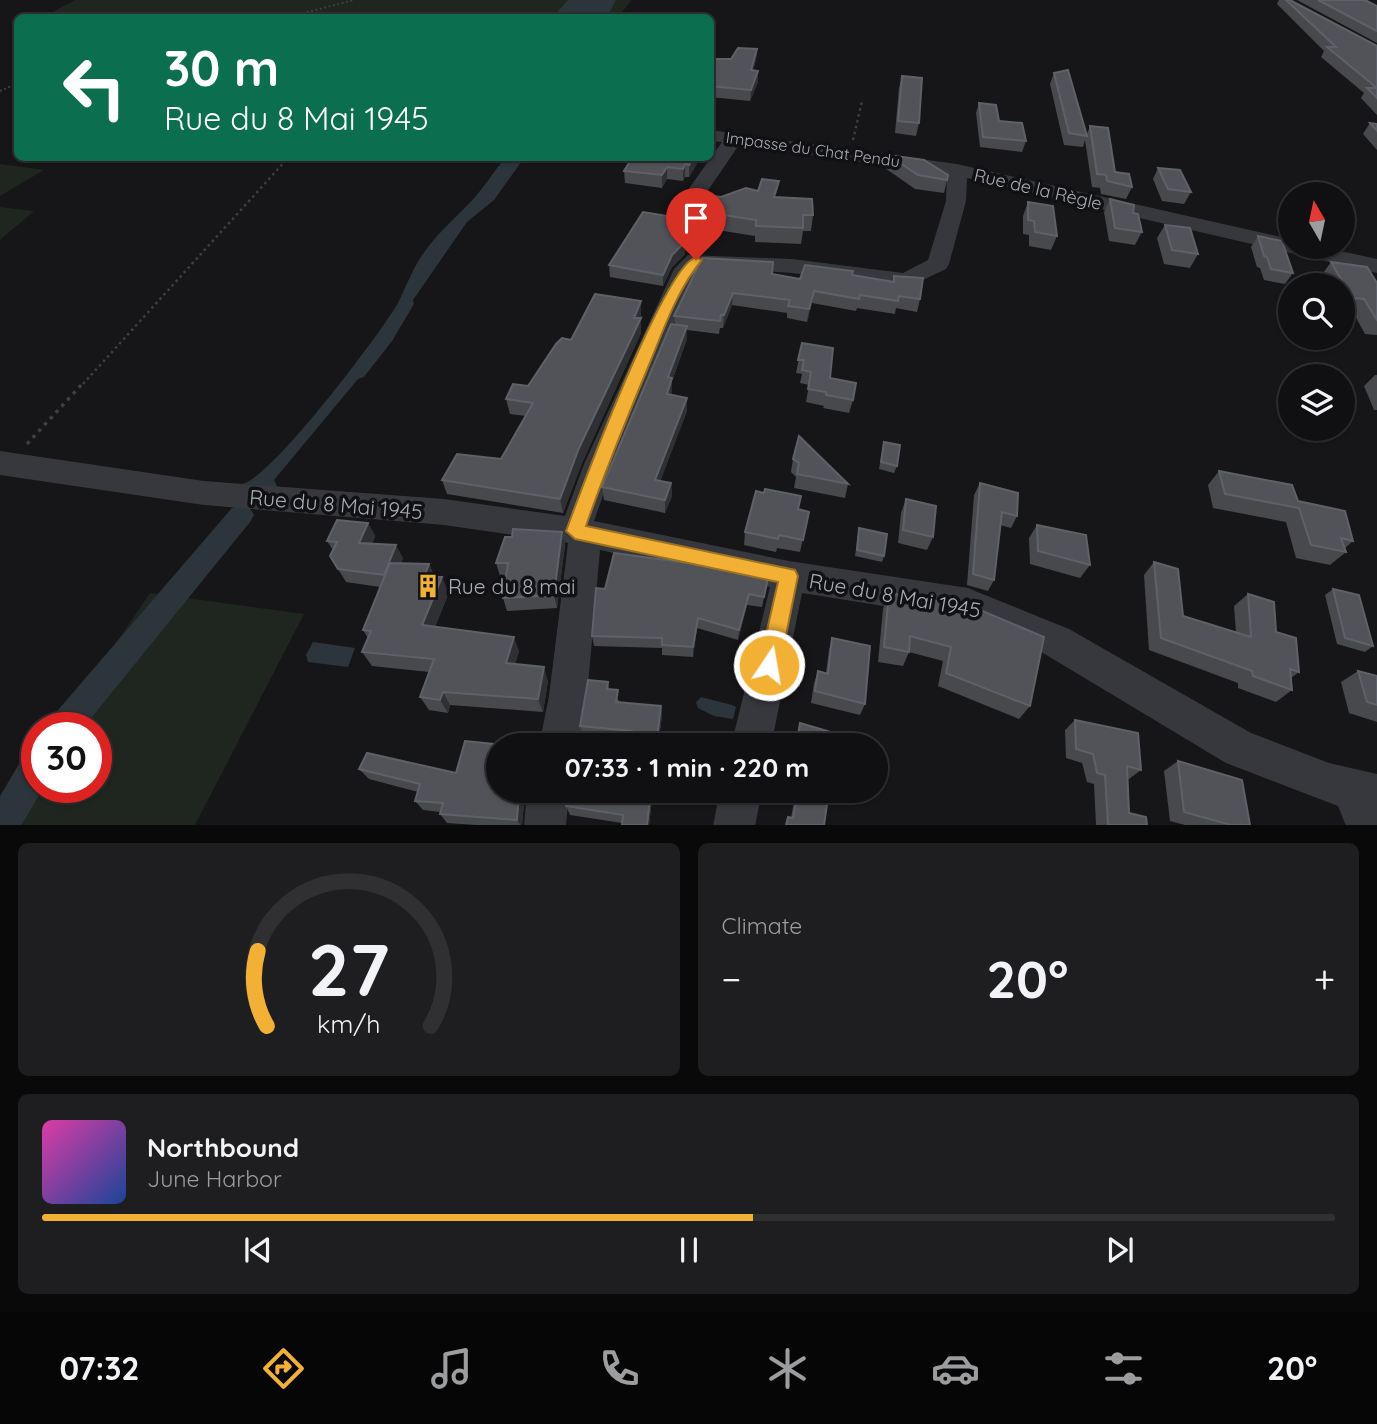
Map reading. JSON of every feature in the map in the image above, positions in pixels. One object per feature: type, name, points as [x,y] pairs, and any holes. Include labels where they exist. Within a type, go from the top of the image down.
[{"type":"street","name":"Impasse du Chat Pendu","points":[[714,136],[957,170]]},
{"type":"street","points":[[684,211],[734,139]]},
{"type":"street","name":"Rue de la Règle","points":[[580,533],[599,464],[686,269],[696,260],[792,266],[906,281],[938,264],[956,201],[957,170],[1376,268]]},
{"type":"street","name":"Rue du 8 Mai 1945","points":[[4,463],[204,493],[444,512],[580,533],[789,576],[968,604],[999,614],[1056,641],[1240,748],[1367,804]]},
{"type":"street","points":[[561,733],[568,696],[580,533]]},
{"type":"street","points":[[754,733],[789,576]]},
{"type":"street","points":[[545,825],[547,803]]},
{"type":"street","points":[[734,825],[739,803]]},
{"type":"path","points":[[300,14],[354,0]]},
{"type":"path","points":[[850,154],[862,101]]},
{"type":"path","points":[[4,463],[236,218],[285,161]]},
{"type":"shaded area","points":[[75,0],[632,0],[620,14],[49,14]]},
{"type":"shaded area","points":[[568,0],[616,0],[609,14],[556,14]]},
{"type":"shaded area","points":[[503,161],[522,161],[494,200],[467,222],[413,300],[414,304],[392,341],[274,480],[278,488],[242,484],[257,476],[276,458],[324,403],[398,303],[425,251],[476,196]]},
{"type":"shaded area","points":[[0,164],[44,170],[0,196]]},
{"type":"shaded area","points":[[0,207],[34,211],[0,240]]},
{"type":"shaded area","points":[[150,593],[304,614],[195,825],[0,825],[0,811],[21,781],[21,803],[112,803],[112,712],[69,712]]},
{"type":"shaded area","points":[[313,642],[355,648],[348,667],[308,662],[306,655]]},
{"type":"shaded area","points":[[701,697],[736,707],[733,719],[714,716],[698,708],[696,702]]},
{"type":"building","points":[[1286,0],[1377,46],[1377,88],[1327,47],[1336,47]]},
{"type":"building","points":[[1318,0],[1365,0],[1377,6],[1377,31]]},
{"type":"building","points":[[738,48],[757,49],[751,70],[758,71],[751,90],[714,86],[714,59],[731,59]]},
{"type":"building","points":[[1068,70],[1087,136],[1069,133],[1054,73]]},
{"type":"building","points":[[902,76],[922,78],[919,123],[898,121]]},
{"type":"building","points":[[1367,88],[1377,88],[1377,98]]},
{"type":"building","points":[[979,103],[996,105],[999,121],[1022,123],[1026,141],[983,137]]},
{"type":"building","points":[[1090,126],[1108,128],[1115,172],[1129,174],[1132,187],[1107,181],[1106,175],[1097,174]]},
{"type":"building","points":[[888,155],[924,160],[948,175],[947,180],[918,175]]},
{"type":"building","points":[[630,161],[691,161],[689,165],[685,164],[683,169],[667,167],[662,175],[624,171]]},
{"type":"building","points":[[1158,168],[1180,170],[1191,192],[1168,189]]},
{"type":"building","points":[[762,179],[779,181],[774,197],[812,199],[813,215],[803,215],[803,228],[756,226],[756,220],[698,211],[707,195],[721,197],[746,188],[758,191]]},
{"type":"building","points":[[1110,199],[1134,205],[1133,213],[1138,214],[1142,232],[1115,228]]},
{"type":"building","points":[[1028,202],[1053,206],[1057,236],[1035,232],[1034,221],[1028,220]]},
{"type":"building","points":[[679,206],[686,206],[685,242],[672,255],[663,275],[609,265],[643,212],[673,217]]},
{"type":"building","points":[[1165,225],[1190,228],[1198,254],[1172,250]]},
{"type":"building","points":[[1258,236],[1278,240],[1278,259],[1288,259],[1293,273],[1271,269],[1267,257],[1264,256]]},
{"type":"building","points":[[702,258],[773,262],[772,274],[800,279],[805,265],[853,271],[852,275],[894,282],[894,276],[923,278],[920,299],[899,296],[898,301],[860,295],[859,299],[814,291],[809,309],[788,306],[790,300],[733,293],[720,321],[674,316]]},
{"type":"building","points":[[1331,262],[1367,267],[1377,283],[1377,320],[1364,299],[1355,298],[1355,273],[1337,273]]},
{"type":"building","points":[[595,294],[641,301],[634,318],[641,318],[579,448],[560,499],[442,480],[457,454],[501,459],[533,403],[506,399],[513,384],[528,386],[556,344],[562,338],[571,340]]},
{"type":"building","points":[[671,324],[687,326],[668,377],[672,378],[667,394],[687,398],[655,480],[671,483],[665,500],[602,487]]},
{"type":"building","points":[[802,343],[833,348],[830,378],[856,383],[853,400],[808,389],[811,372],[802,370],[804,360],[798,360]]},
{"type":"building","points":[[799,436],[848,484],[797,474],[799,463],[793,459]]},
{"type":"building","points":[[884,442],[900,445],[897,466],[881,462]]},
{"type":"building","points":[[1219,471],[1292,485],[1298,501],[1345,511],[1353,541],[1341,538],[1346,552],[1311,545],[1299,508],[1225,494]]},
{"type":"building","points":[[980,483],[1018,493],[1017,516],[1002,512],[994,580],[973,574]]},
{"type":"building","points":[[765,489],[801,496],[798,509],[809,512],[803,540],[779,535],[778,539],[745,532],[756,491],[764,493]]},
{"type":"building","points":[[906,499],[936,506],[933,537],[903,530]]},
{"type":"building","points":[[337,520],[368,523],[359,543],[396,545],[384,575],[338,569],[330,556],[337,542],[327,541]]},
{"type":"building","points":[[1037,525],[1086,535],[1090,565],[1038,551]]},
{"type":"building","points":[[859,528],[887,534],[884,556],[857,550]]},
{"type":"building","points":[[513,529],[562,532],[554,595],[503,598],[508,563],[496,563],[505,537],[512,537]]},
{"type":"building","points":[[614,553],[710,566],[768,578],[764,597],[749,594],[739,630],[698,618],[693,647],[662,645],[662,638],[592,636],[596,588],[605,589]]},
{"type":"building","points":[[1154,562],[1178,569],[1183,616],[1251,637],[1248,594],[1274,602],[1276,632],[1296,638],[1299,672],[1290,669],[1292,690],[1253,676],[1252,671],[1161,638]]},
{"type":"building","points":[[390,563],[429,564],[424,577],[442,577],[422,625],[514,637],[506,663],[544,667],[538,699],[443,692],[440,700],[420,697],[434,659],[362,652],[371,631],[363,630]]},
{"type":"building","points":[[1333,589],[1359,595],[1373,646],[1345,638]]},
{"type":"building","points":[[889,593],[973,607],[1044,637],[1030,706],[946,673],[951,647],[910,636],[909,652],[884,647]]},
{"type":"building","points":[[832,638],[870,646],[865,704],[815,691],[818,671],[828,674]]},
{"type":"building","points":[[1358,671],[1377,676],[1377,705],[1367,702]]},
{"type":"building","points":[[588,680],[608,682],[607,689],[618,690],[616,702],[661,706],[658,733],[632,733],[580,726]]},
{"type":"building","points":[[1075,720],[1138,733],[1141,770],[1127,766],[1129,813],[1146,817],[1147,825],[1108,825],[1105,775],[1097,773],[1093,754],[1076,749]]},
{"type":"building","points":[[800,723],[834,733],[798,733]]},
{"type":"building","points":[[465,741],[486,743],[486,803],[518,803],[517,820],[440,814],[443,803],[415,801],[420,784],[359,769],[367,753],[456,773]]},
{"type":"building","points":[[1178,761],[1242,780],[1250,825],[1231,825],[1184,812]]},
{"type":"building","points":[[566,803],[650,803],[647,825],[622,825],[623,815],[566,806]]},
{"type":"building","points":[[796,803],[827,803],[824,825],[786,825],[788,817],[793,818]]},
{"type":"waterway","points":[[76,712],[241,515]]},
{"type":"waterway","points":[[2,825],[21,793]]},
{"type":"place","name":"Rue du 8 mai","points":[[428,586]]},
{"type":"route","points":[[696,260],[686,269],[669,301],[599,464],[575,531],[789,576],[769,665]]}]
